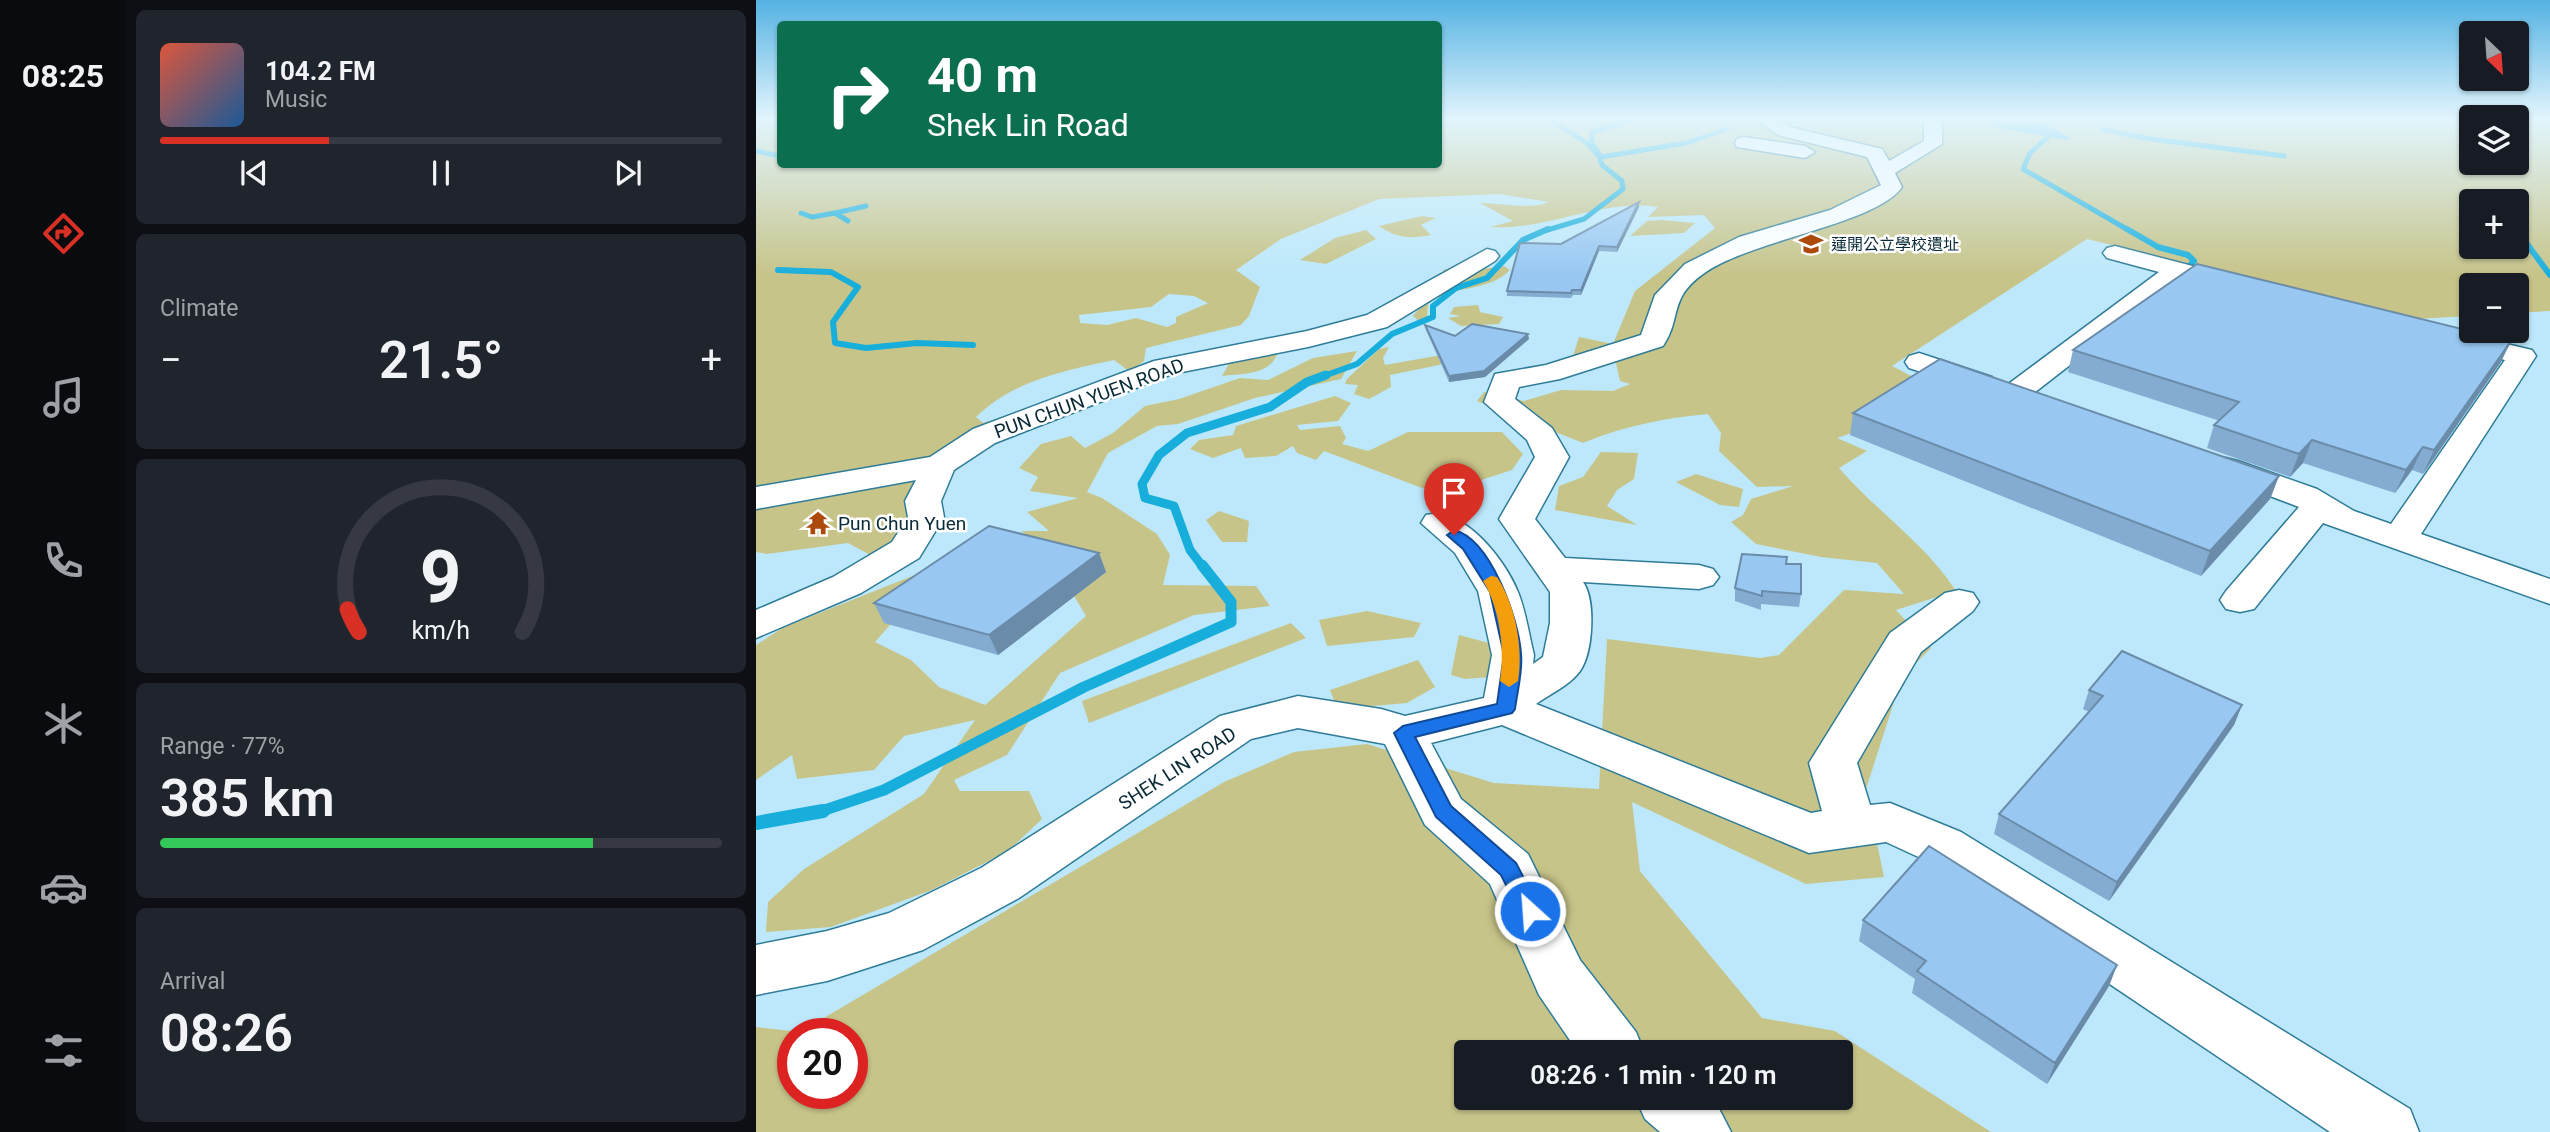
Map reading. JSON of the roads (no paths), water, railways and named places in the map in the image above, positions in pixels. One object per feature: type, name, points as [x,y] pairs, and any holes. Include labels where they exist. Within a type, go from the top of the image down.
[{"type":"street","points":[[1860,171],[1870,175],[1871,171]]},
{"type":"street","name":"SHEK LIN ROAD","points":[[1870,175],[1878,171]]},
{"type":"street","name":"SHEK LIN ROAD","points":[[756,970],[827,956],[904,933],[1000,883],[1236,727],[1298,712],[1381,725],[1403,733],[1505,706],[1563,664],[1571,623],[1570,592],[1517,519],[1552,457],[1541,435],[1499,402],[1506,380],[1550,373],[1624,352],[1653,340],[1669,292],[1708,258],[1881,196],[1892,187],[1870,175]]},
{"type":"street","points":[[2115,253],[2270,293]]},
{"type":"street","name":"PUN CHUN YUEN ROAD","points":[[940,465],[984,436],[1164,367],[1307,339],[1377,320],[1487,256]]},
{"type":"street","points":[[2014,394],[2178,269]]},
{"type":"street","points":[[2399,539],[2522,356],[2429,333]]},
{"type":"street","points":[[1919,362],[2054,408]]},
{"type":"street","points":[[2199,459],[2305,496],[2341,519],[2550,592]]},
{"type":"street","points":[[756,498],[940,465]]},
{"type":"street","points":[[756,625],[847,585],[906,550],[926,517],[923,501],[940,465]]},
{"type":"street","points":[[2240,600],[2305,520],[2322,507]]},
{"type":"street","points":[[1439,523],[1469,546],[1498,592],[1513,655],[1505,706],[1809,833],[1891,822],[1943,846],[2387,1132]]},
{"type":"street","points":[[1553,569],[1699,577]]},
{"type":"street","points":[[1852,827],[1833,763],[1905,643],[1959,602]]},
{"type":"street","points":[[1403,733],[1443,812],[1509,869],[1559,977],[1605,1040]]},
{"type":"street","points":[[1683,1110],[1699,1132]]},
{"type":"waterway","points":[[1544,231],[1584,219],[1623,189],[1622,181],[1609,171]]},
{"type":"waterway","points":[[2026,171],[2130,231]]},
{"type":"waterway","points":[[835,213],[866,206]]},
{"type":"waterway","points":[[801,213],[812,217],[835,213]]},
{"type":"waterway","points":[[835,213],[848,221]]},
{"type":"waterway","points":[[1321,377],[1357,364],[1392,334],[1433,317],[1433,306],[1456,288],[1487,278],[1523,240],[1548,229]]},
{"type":"waterway","points":[[2127,229],[2158,247],[2188,255],[2194,261],[2187,268]]},
{"type":"waterway","points":[[2529,247],[2550,275]]},
{"type":"waterway","points":[[778,270],[831,272],[858,287],[833,322],[835,343],[866,348],[917,343],[973,345]]},
{"type":"waterway","points":[[1203,567],[1190,550],[1174,506],[1145,498],[1142,484],[1159,455],[1187,433],[1270,407],[1307,382],[1326,375]]},
{"type":"waterway","points":[[821,811],[884,790],[1084,687],[1231,622],[1231,602],[1202,565]]},
{"type":"waterway","points":[[756,823],[821,811]]},
{"type":"waterway","points":[[816,813],[821,811]]},
{"type":"place","name":"蓮開公立學校遺址","points":[[1811,244]]},
{"type":"place","name":"Pun Chun Yuen","points":[[818,523]]}]
